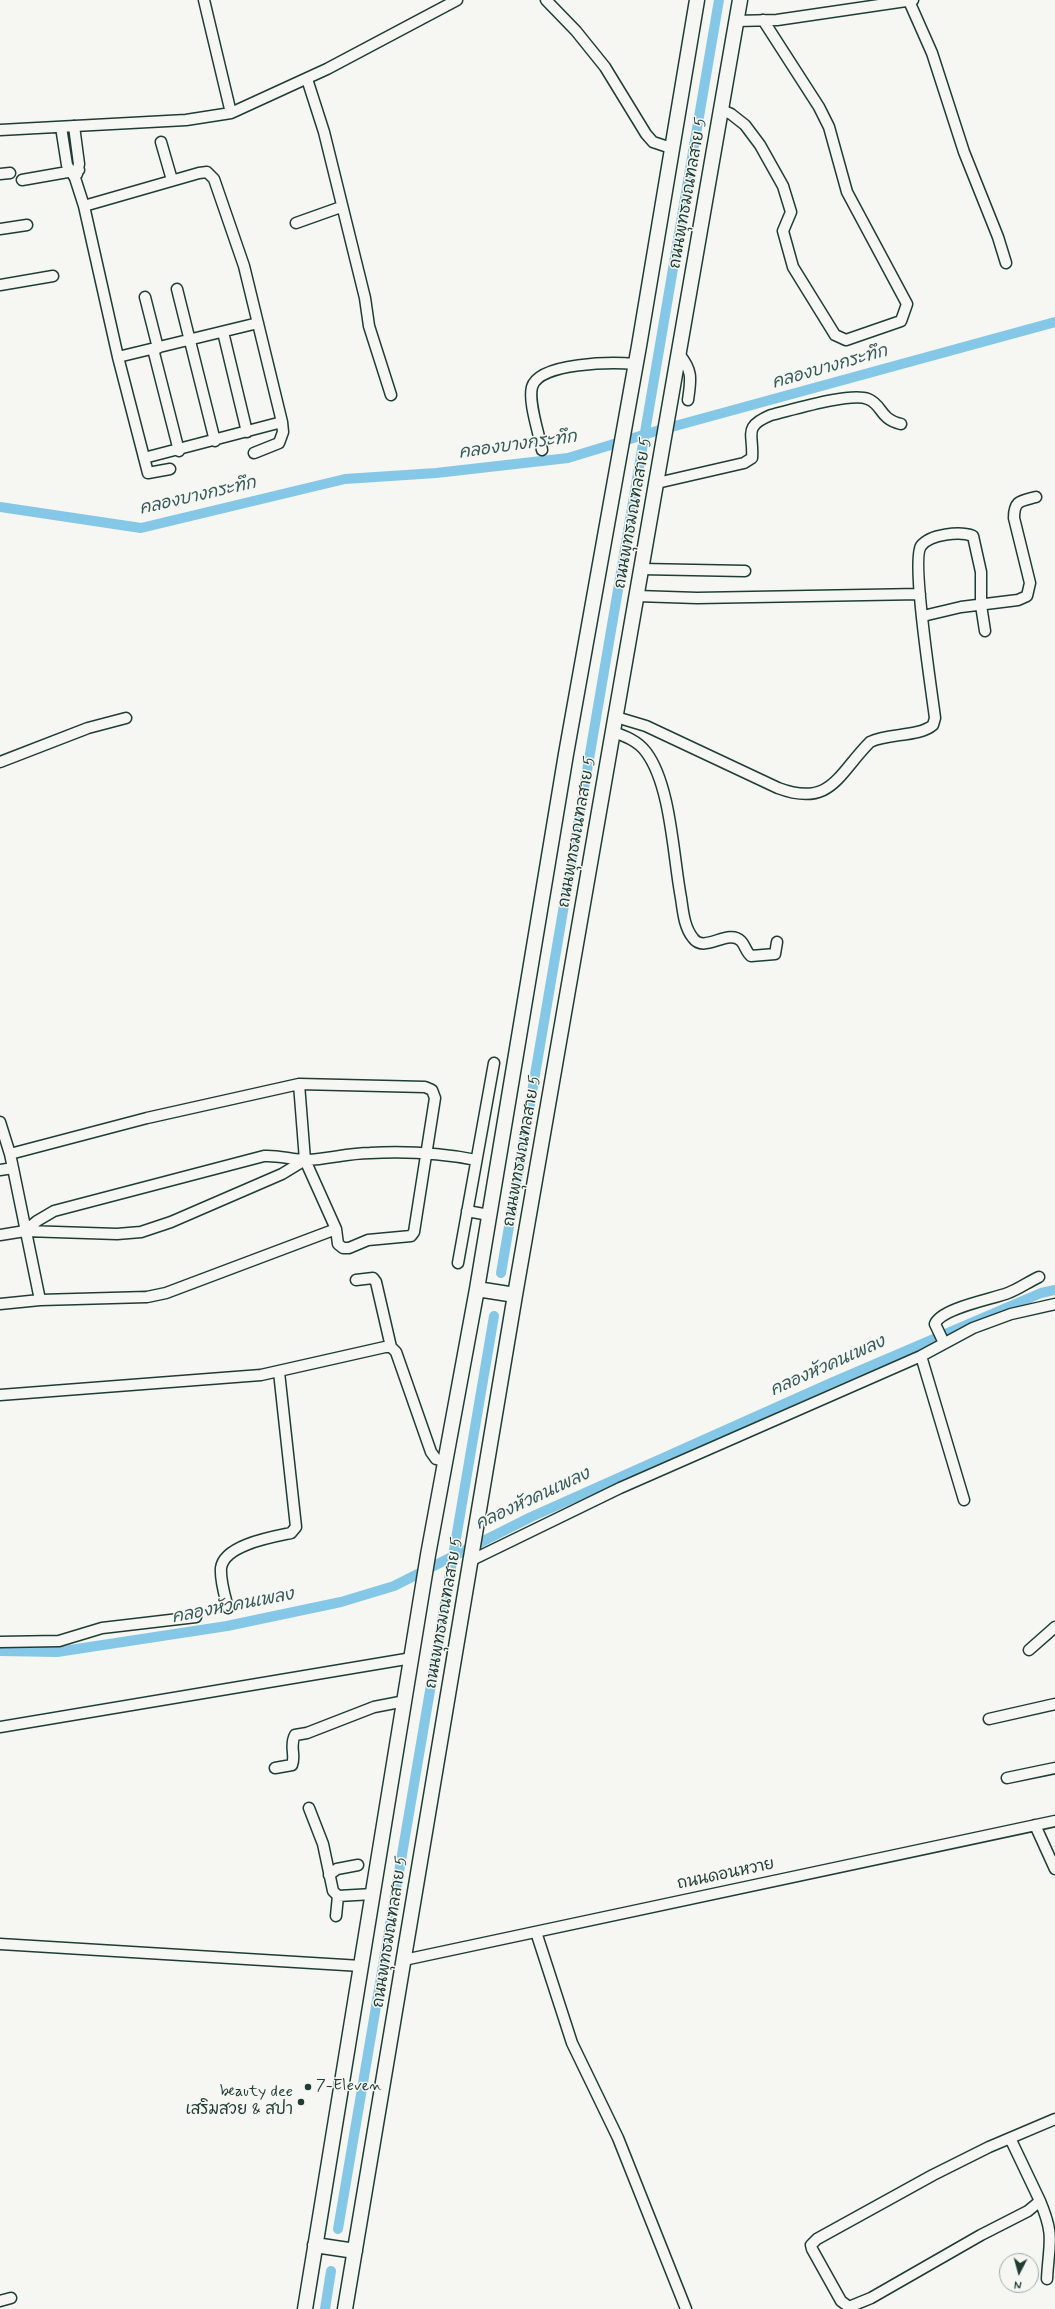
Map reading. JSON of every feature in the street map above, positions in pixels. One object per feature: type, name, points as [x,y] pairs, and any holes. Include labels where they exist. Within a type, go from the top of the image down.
[{"type":"main road","name":"ถนนพุทธมณฑลสาย 5","points":[[305,2309],[428,1555],[444,1461],[477,1289],[570,732],[697,0]]},
{"type":"main road","name":"ถนนพุทธมณฑลสาย 5","points":[[345,2309],[472,1560],[515,1295],[740,0]]},
{"type":"main road","points":[[477,1289],[515,1295]]},
{"type":"main road","points":[[315,2245],[355,2251]]},
{"type":"street","points":[[204,0],[231,113]]},
{"type":"street","points":[[0,130],[186,120],[231,113],[307,79],[457,0]]},
{"type":"street","points":[[546,0],[576,31],[605,67],[646,134],[653,142],[671,148]]},
{"type":"street","points":[[736,22],[763,20],[911,1],[932,53],[964,152],[998,236],[1006,263]]},
{"type":"street","points":[[720,109],[731,114],[745,125],[760,145],[783,186],[791,212],[783,230],[793,267],[835,334],[846,340],[901,320],[907,304],[904,294],[886,268],[847,192],[829,127],[804,81],[763,20]]},
{"type":"street","points":[[307,79],[324,132],[341,207],[365,298],[369,326],[391,395]]},
{"type":"street","points":[[74,126],[75,173]]},
{"type":"street","points":[[61,127],[84,206],[118,357],[148,473],[170,469]]},
{"type":"street","points":[[161,142],[172,180]]},
{"type":"street","points":[[84,206],[172,180],[207,172],[214,179],[244,266],[282,422],[283,432],[278,443],[254,454]]},
{"type":"street","points":[[22,180],[75,173]]},
{"type":"street","points":[[296,223],[341,207]]},
{"type":"street","points":[[0,229],[27,225]]},
{"type":"street","points":[[0,285],[53,276]]},
{"type":"street","points":[[177,289],[191,339],[215,441]]},
{"type":"street","points":[[145,297],[179,451]]},
{"type":"street","points":[[118,357],[258,323]]},
{"type":"street","points":[[223,332],[247,432]]},
{"type":"street","points":[[679,354],[688,365],[691,373],[688,400]]},
{"type":"street","points":[[542,450],[531,395],[532,386],[537,378],[564,368],[590,364],[612,362],[635,364]]},
{"type":"street","points":[[656,483],[744,463],[752,458],[750,433],[753,425],[759,420],[771,415],[856,396],[874,402],[890,422],[900,424]]},
{"type":"street","points":[[144,458],[179,451],[282,422]]},
{"type":"street","points":[[923,616],[961,607],[1018,600],[1027,596],[1030,590],[1030,583],[1014,518],[1014,508],[1018,502],[1036,497]]},
{"type":"street","points":[[616,717],[646,726],[796,795],[807,796],[820,792],[836,781],[870,742],[878,738],[922,730],[933,725],[935,718],[920,594],[918,564],[922,545],[934,538],[964,532],[973,536],[976,543],[981,572],[981,605],[984,631]]},
{"type":"street","points":[[642,569],[745,571]]},
{"type":"street","points":[[637,596],[697,598],[920,594]]},
{"type":"street","points":[[0,762],[88,728],[126,718]]},
{"type":"street","points":[[613,732],[629,737],[646,751],[659,777],[670,829],[686,924],[693,940],[701,943],[734,938],[741,941],[750,956],[758,957],[775,954],[776,942]]},
{"type":"street","points":[[458,1263],[494,1063]]},
{"type":"street","points":[[10,1154],[147,1118],[299,1084],[425,1087],[432,1090],[435,1098],[424,1154],[414,1232],[411,1236],[368,1240],[349,1248],[343,1248],[338,1244],[336,1229],[305,1160],[299,1084]]},
{"type":"street","points":[[0,1122],[10,1154],[40,1300]]},
{"type":"street","points":[[25,1231],[37,1221],[54,1212],[264,1156],[278,1155],[305,1160],[370,1153],[424,1154],[476,1163]]},
{"type":"street","points":[[0,1235],[25,1231],[117,1234],[141,1232],[171,1222],[282,1174],[305,1160]]},
{"type":"street","points":[[0,1170],[13,1168]]},
{"type":"street","points":[[467,1211],[489,1215]]},
{"type":"street","points":[[0,1304],[40,1300],[147,1297],[166,1293],[336,1229]]},
{"type":"street","points":[[943,1341],[935,1324],[939,1317],[967,1305],[1010,1292],[1039,1277]]},
{"type":"street","points":[[356,1280],[373,1278],[376,1282],[391,1347],[396,1352],[431,1452],[436,1459],[444,1461]]},
{"type":"street","points":[[472,1560],[620,1488],[921,1356],[943,1341],[979,1325],[1011,1314],[1055,1304]]},
{"type":"street","points":[[0,1395],[261,1376],[385,1347],[391,1347]]},
{"type":"street","points":[[921,1356],[964,1500]]},
{"type":"street","points":[[228,1608],[221,1568],[224,1560],[239,1547],[291,1533],[296,1527],[280,1372]]},
{"type":"street","points":[[0,1642],[59,1641],[102,1628],[196,1617]]},
{"type":"street","points":[[1029,1650],[1055,1627]]},
{"type":"street","points":[[0,1727],[412,1658]]},
{"type":"street","points":[[275,1768],[292,1765],[294,1761],[292,1748],[295,1735],[307,1733],[374,1707],[405,1701]]},
{"type":"street","points":[[989,1719],[1055,1704]]},
{"type":"street","points":[[1007,1778],[1055,1768]]},
{"type":"street","points":[[309,1808],[323,1844],[333,1890],[338,1896],[336,1916]]},
{"type":"street","name":"ถนนดอนหวาย","points":[[404,1960],[1055,1821]]},
{"type":"street","points":[[1035,1825],[1055,1869]]},
{"type":"street","points":[[329,1875],[337,1869],[358,1865]]},
{"type":"street","points":[[338,1896],[373,1894]]},
{"type":"street","points":[[536,1932],[572,2043],[618,2138],[686,2309]]},
{"type":"street","points":[[0,1944],[361,1966]]},
{"type":"street","points":[[1040,2201],[1028,2211],[981,2235],[855,2306],[849,2307],[841,2301],[811,2245],[817,2239],[933,2175],[1055,2118]]},
{"type":"street","points":[[1010,2138],[1040,2201],[1054,2226],[1055,2238],[1049,2253],[1047,2279]]},
{"type":"street","points":[[0,2301],[11,2298]]},
{"type":"waterway","points":[[501,1273],[719,0]]},
{"type":"waterway","name":"คลองบางกระทึก","points":[[0,507],[141,528],[345,479],[436,473],[568,458],[653,432],[1055,322]]},
{"type":"waterway","name":"คลองหัวคนเพลง","points":[[0,1651],[57,1652],[227,1626],[341,1602],[394,1586],[531,1517],[833,1382],[1041,1293],[1055,1290]]},
{"type":"waterway","points":[[338,2229],[494,1316]]},
{"type":"waterway","points":[[325,2309],[331,2271]]},
{"type":"place","name":"7-Eleven","points":[[308,2087]]},
{"type":"place","name":"beauty dee เสริมสวย & สปา","points":[[301,2102]]}]
